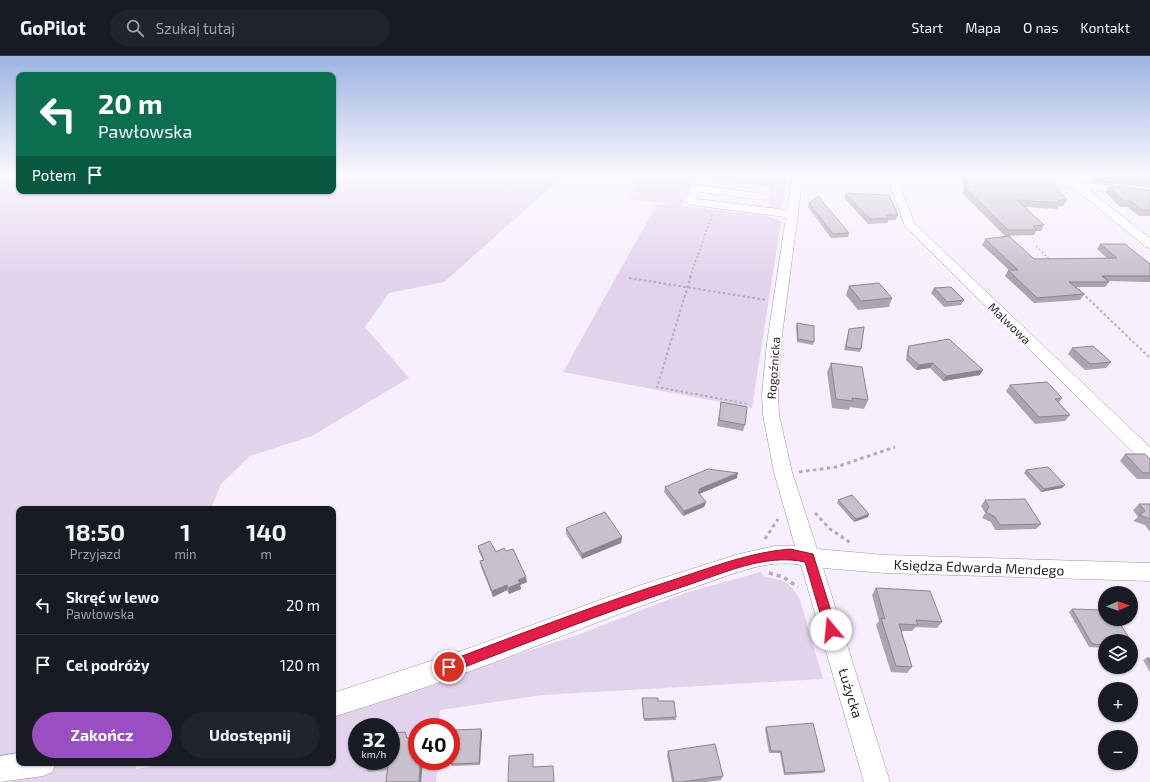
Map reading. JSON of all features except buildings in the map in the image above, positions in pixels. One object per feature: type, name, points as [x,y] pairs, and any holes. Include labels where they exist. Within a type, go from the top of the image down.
[{"type":"street","points":[[740,208],[791,214]]},
{"type":"street","name":"Rogoźnicka","points":[[792,208],[774,349],[770,394],[771,415],[783,472],[809,558]]},
{"type":"street","name":"Malwowa","points":[[903,208],[909,224],[1150,458]]},
{"type":"street","points":[[1105,208],[1150,244]]},
{"type":"street","name":"Księdza Edwarda Mendego","points":[[336,703],[464,662],[640,595],[739,563],[760,558],[790,554],[809,558],[885,564],[1150,572]]},
{"type":"street","name":"Łużycka","points":[[809,558],[877,782]]},
{"type":"street","points":[[0,769],[22,766]]},
{"type":"path","points":[[713,213],[657,387],[749,404]]},
{"type":"path","points":[[1036,246],[1055,266]]},
{"type":"path","points":[[629,278],[771,300]]},
{"type":"path","points":[[1075,286],[1150,358]]},
{"type":"path","points":[[798,472],[820,471],[895,446]]},
{"type":"path","points":[[796,467],[799,478]]},
{"type":"path","points":[[812,510],[836,534],[858,546]]},
{"type":"shaded area","points":[[0,208],[527,208],[444,282],[389,293],[365,327],[409,378],[312,436],[250,456],[221,484],[212,506],[16,506],[16,766],[136,766],[136,769],[152,766],[336,766],[336,716],[443,678],[575,636],[688,592],[761,572],[764,577],[786,582],[797,594],[800,600],[823,679],[543,695],[440,710],[440,718],[408,718],[408,770],[437,770],[436,782],[0,782]]},
{"type":"shaded area","points":[[655,208],[699,208],[764,215],[781,221],[752,408],[563,372]]},
{"type":"shaded area","points":[[768,208],[782,209],[768,210]]},
{"type":"route","points":[[449,667],[640,595],[739,563],[775,555],[790,554],[809,558],[831,630]]}]
